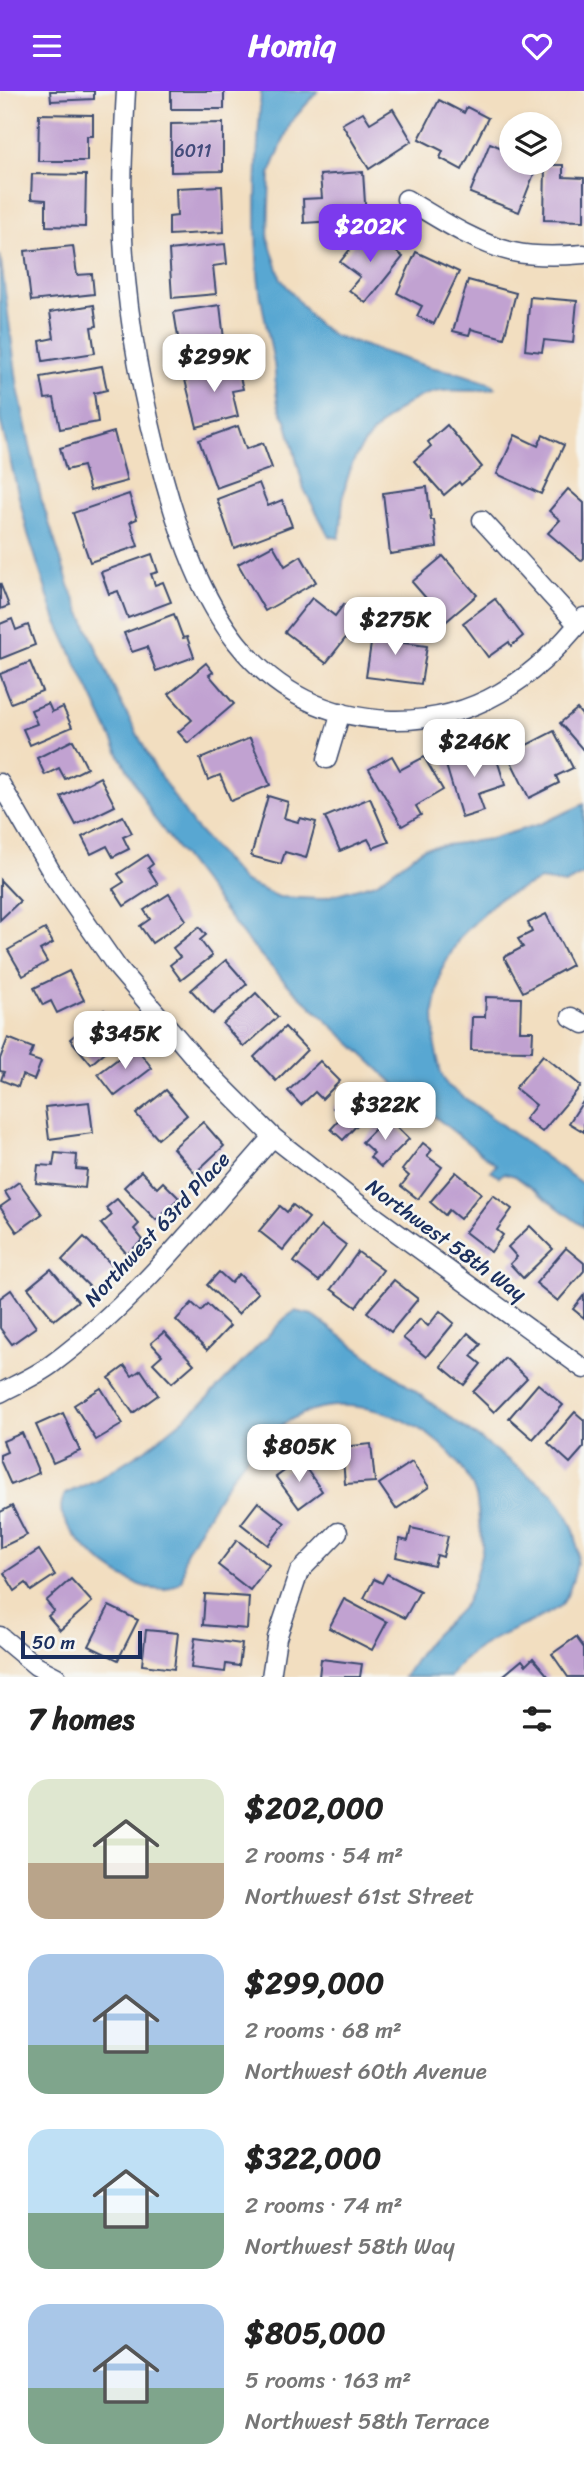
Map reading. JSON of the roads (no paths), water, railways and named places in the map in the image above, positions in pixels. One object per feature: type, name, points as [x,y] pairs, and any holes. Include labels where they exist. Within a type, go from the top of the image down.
[{"type":"street","points":[[126,91],[122,156],[124,254],[132,338],[146,414],[191,564],[220,622],[250,659],[285,689],[323,708],[369,719],[413,720],[457,712],[502,694],[538,666],[581,621],[482,520]]},
{"type":"street","points":[[406,199],[447,225],[513,252],[557,256],[584,254]]},
{"type":"street","points":[[327,758],[341,712]]},
{"type":"street","name":"Northwest 58th Way","points":[[0,783],[5,805],[117,967],[199,1063],[273,1137],[374,1216],[584,1369]]},
{"type":"street","name":"Northwest 63rd Place","points":[[0,1393],[50,1366],[135,1291],[273,1137]]},
{"type":"street","points":[[271,1677],[277,1638],[299,1572],[338,1532]]},
{"type":"street","points":[[0,1636],[36,1667],[57,1677]]},
{"type":"water","points":[[261,91],[318,91],[291,122],[270,173],[268,238],[281,279],[316,323],[335,336],[429,367],[459,373],[492,384],[495,388],[480,391],[443,391],[423,396],[383,423],[361,448],[354,461],[342,505],[339,538],[329,536],[304,489],[286,420],[277,400],[274,364],[258,274],[256,182]]},
{"type":"water","points":[[0,255],[18,388],[41,498],[70,588],[117,695],[155,768],[193,825],[243,881],[279,897],[319,899],[376,883],[424,848],[490,839],[540,824],[584,804],[584,876],[565,884],[540,880],[498,899],[460,937],[441,971],[434,1012],[435,1046],[441,1073],[447,1085],[584,1185],[584,1227],[515,1176],[504,1173],[499,1177],[491,1171],[496,1165],[401,1090],[286,983],[246,939],[154,818],[120,756],[55,618],[28,534],[0,419]]},
{"type":"water","points":[[295,1311],[312,1315],[553,1493],[571,1522],[577,1542],[577,1564],[563,1602],[551,1612],[476,1650],[450,1677],[404,1677],[428,1642],[467,1600],[482,1549],[477,1499],[465,1473],[449,1453],[429,1435],[405,1421],[379,1411],[353,1406],[326,1407],[302,1414],[282,1425],[264,1439],[234,1474],[186,1553],[181,1580],[169,1588],[156,1589],[140,1585],[107,1566],[78,1540],[62,1514],[65,1494],[98,1479],[149,1447],[203,1403],[285,1318]]}]
